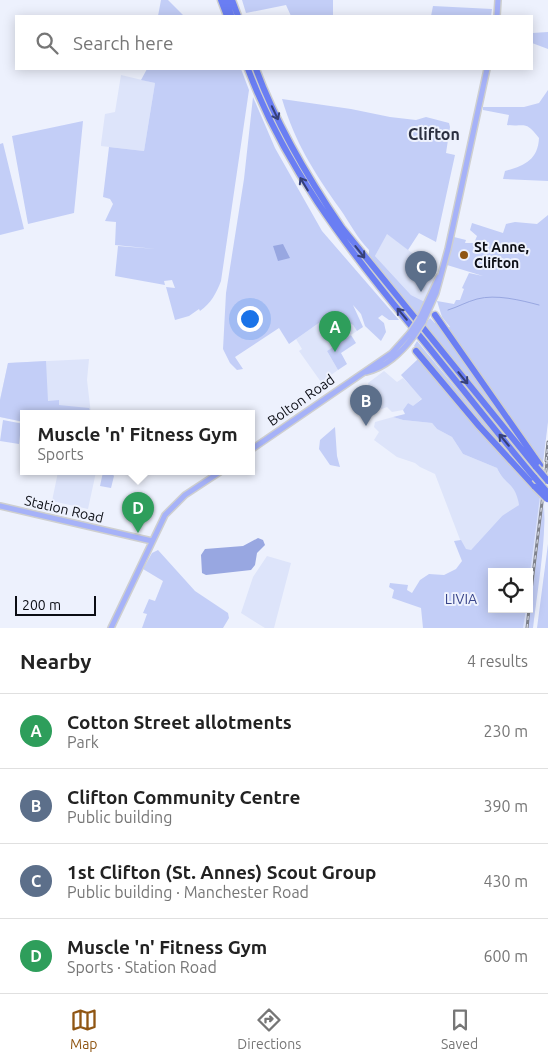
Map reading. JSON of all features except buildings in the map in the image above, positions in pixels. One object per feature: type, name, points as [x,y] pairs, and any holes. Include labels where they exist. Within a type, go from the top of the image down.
[{"type":"highway","points":[[221,0],[227,15]]},
{"type":"highway","points":[[226,0],[231,15]]},
{"type":"highway","points":[[233,0],[238,15]]},
{"type":"highway","points":[[248,70],[278,138],[326,217],[360,263],[548,493]]},
{"type":"highway","points":[[256,70],[290,145],[342,228],[538,466]]},
{"type":"highway","points":[[436,315],[548,480]]},
{"type":"highway","points":[[416,352],[479,426],[548,500]]},
{"type":"main road","points":[[497,15],[498,0]]},
{"type":"main road","points":[[422,317],[430,310],[440,277],[457,212],[487,70]]},
{"type":"main road","points":[[410,335],[422,317],[440,277]]},
{"type":"main road","points":[[430,310],[436,315]]},
{"type":"main road","points":[[422,317],[430,310]]},
{"type":"main road","name":"Bolton Road","points":[[364,372],[380,367],[403,349],[409,342],[410,335]]},
{"type":"main road","name":"Bolton Road","points":[[255,447],[328,395],[392,353],[410,335]]},
{"type":"main road","points":[[409,342],[416,352]]},
{"type":"main road","points":[[403,349],[416,352]]},
{"type":"main road","points":[[110,628],[165,515],[172,506],[216,475]]},
{"type":"main road","name":"Station Road","points":[[0,506],[152,541]]},
{"type":"shaded area","points":[[121,75],[155,83],[144,151],[101,146],[105,114],[115,112]]},
{"type":"shaded area","points":[[387,233],[431,268],[437,270],[425,302],[411,295],[375,256]]},
{"type":"shaded area","points":[[283,244],[290,258],[278,261],[273,246]]},
{"type":"shaded area","points":[[333,313],[353,325],[357,331],[327,351],[338,370],[321,382],[299,351],[302,349],[296,339]]},
{"type":"shaded area","points":[[89,359],[87,380],[91,410],[20,410],[20,421],[0,417],[0,400],[8,363]]},
{"type":"shaded area","points":[[384,371],[397,382],[403,378],[422,398],[413,407],[408,403],[403,410],[392,412],[387,407],[374,412],[368,383]]},
{"type":"shaded area","points":[[393,417],[432,423],[437,429],[452,437],[463,454],[497,468],[500,474],[517,491],[519,505],[510,515],[502,516],[471,550],[464,550],[435,474],[415,463],[397,457],[374,440],[379,432],[374,427],[375,422]]},
{"type":"shaded area","points":[[57,475],[95,475],[88,509],[52,501]]},
{"type":"shaded area","points":[[539,494],[544,500],[545,519],[533,628],[519,628],[521,613],[533,613],[533,568],[530,568]]},
{"type":"shaded area","points":[[258,538],[263,540],[265,545],[257,553],[255,565],[251,570],[206,575],[202,573],[201,555],[205,549],[243,546]]},
{"type":"shaded area","points":[[267,556],[291,563],[274,628],[265,628],[241,613],[253,577]]},
{"type":"green space","points":[[161,0],[168,0],[183,15],[158,15]]},
{"type":"green space","points":[[242,0],[333,0],[333,15],[291,15],[286,5],[246,13]]},
{"type":"green space","points":[[433,6],[492,9],[491,15],[431,15]]},
{"type":"green space","points":[[548,32],[548,49],[533,43],[533,33]]},
{"type":"green space","points":[[146,70],[241,70],[249,90],[221,281],[213,298],[204,308],[189,316],[175,320],[166,287],[175,288],[172,280],[164,281],[165,285],[115,276],[118,246],[156,249],[115,245],[116,222],[105,221],[113,204],[110,199],[103,197],[109,147],[144,151],[155,83],[141,80]]},
{"type":"green space","points":[[548,90],[548,181],[503,179],[505,171],[524,164],[533,157],[539,138],[525,125],[507,125],[509,115],[483,110],[483,107],[524,107],[539,103]]},
{"type":"green space","points":[[253,97],[275,148],[322,231],[399,320],[389,320],[382,315],[378,318],[384,323],[386,332],[381,341],[365,326],[361,314],[353,305],[363,327],[357,331],[353,325],[333,313],[289,344],[279,328],[235,357],[243,369],[237,370],[230,363],[223,349],[226,293],[244,179]]},
{"type":"green space","points":[[282,99],[390,117],[416,120],[426,117],[449,123],[446,153],[455,155],[436,242],[419,233],[408,250],[387,234],[375,256],[411,295],[425,302],[418,315],[369,255],[369,250],[314,170],[293,130]]},
{"type":"green space","points":[[83,121],[74,213],[28,224],[12,136]]},
{"type":"green space","points":[[3,143],[24,229],[0,235],[0,144]]},
{"type":"green space","points":[[548,215],[548,422],[543,463],[447,328],[450,327],[442,317],[437,301],[454,304],[456,300],[460,300],[464,289],[462,288],[469,273],[483,276],[447,265],[454,237],[466,240],[465,243],[474,243],[477,236],[470,230],[472,223],[503,233],[506,224],[515,222],[537,224]]},
{"type":"green space","points":[[430,318],[435,323],[437,322],[515,434],[425,324]]},
{"type":"green space","points":[[351,335],[356,343],[341,353],[347,364],[338,370],[327,351]]},
{"type":"green space","points":[[417,341],[532,480],[471,414],[414,346]]},
{"type":"green space","name":"LIVIA","points":[[418,359],[489,442],[540,496],[531,568],[488,568],[488,613],[525,613],[523,628],[423,628],[421,608],[392,598],[394,590],[389,587],[390,583],[408,585],[407,590],[412,593],[420,580],[429,574],[444,575],[456,569],[462,561],[454,541],[461,540],[466,549],[471,550],[502,516],[519,505],[515,492],[497,468],[463,454],[452,437],[437,429],[432,423],[393,417],[405,414],[403,410],[408,403],[413,406],[422,399],[401,375]]},
{"type":"green space","points":[[46,361],[48,401],[59,400],[59,405],[89,408],[90,410],[20,410],[20,421],[0,417],[0,400],[8,363]]},
{"type":"green space","points":[[3,420],[20,423],[19,444],[0,441]]},
{"type":"green space","points":[[335,427],[337,456],[340,467],[330,465],[319,449],[320,440]]},
{"type":"green space","points":[[102,475],[113,475],[111,488],[100,486]]},
{"type":"green space","points":[[543,507],[544,531],[539,584],[533,628],[528,628],[530,613],[533,613],[533,588]]},
{"type":"green space","points":[[548,544],[548,628],[537,628]]},
{"type":"green space","points":[[158,550],[195,591],[228,613],[229,618],[223,628],[142,628],[147,614],[143,613],[149,599],[155,601],[163,581],[143,569],[152,553]]},
{"type":"waterway","points":[[448,310],[477,299],[492,297],[539,305]]},
{"type":"railway","points":[[546,461],[548,442]]},
{"type":"railway","points":[[533,575],[548,454]]},
{"type":"railway","points":[[527,628],[529,613]]},
{"type":"place","name":"St Anne, Clifton","points":[[464,255]]},
{"type":"place","name":"1st Clifton (St. Annes) Scout Group","points":[[421,292]]},
{"type":"place","name":"Cotton Street allotments","points":[[335,352]]},
{"type":"place","name":"Clifton Community Centre","points":[[366,426]]},
{"type":"place","name":"Muscle 'n' Fitness Gym","points":[[138,533]]},
{"type":"district","name":"Clifton","points":[[434,134]]}]
